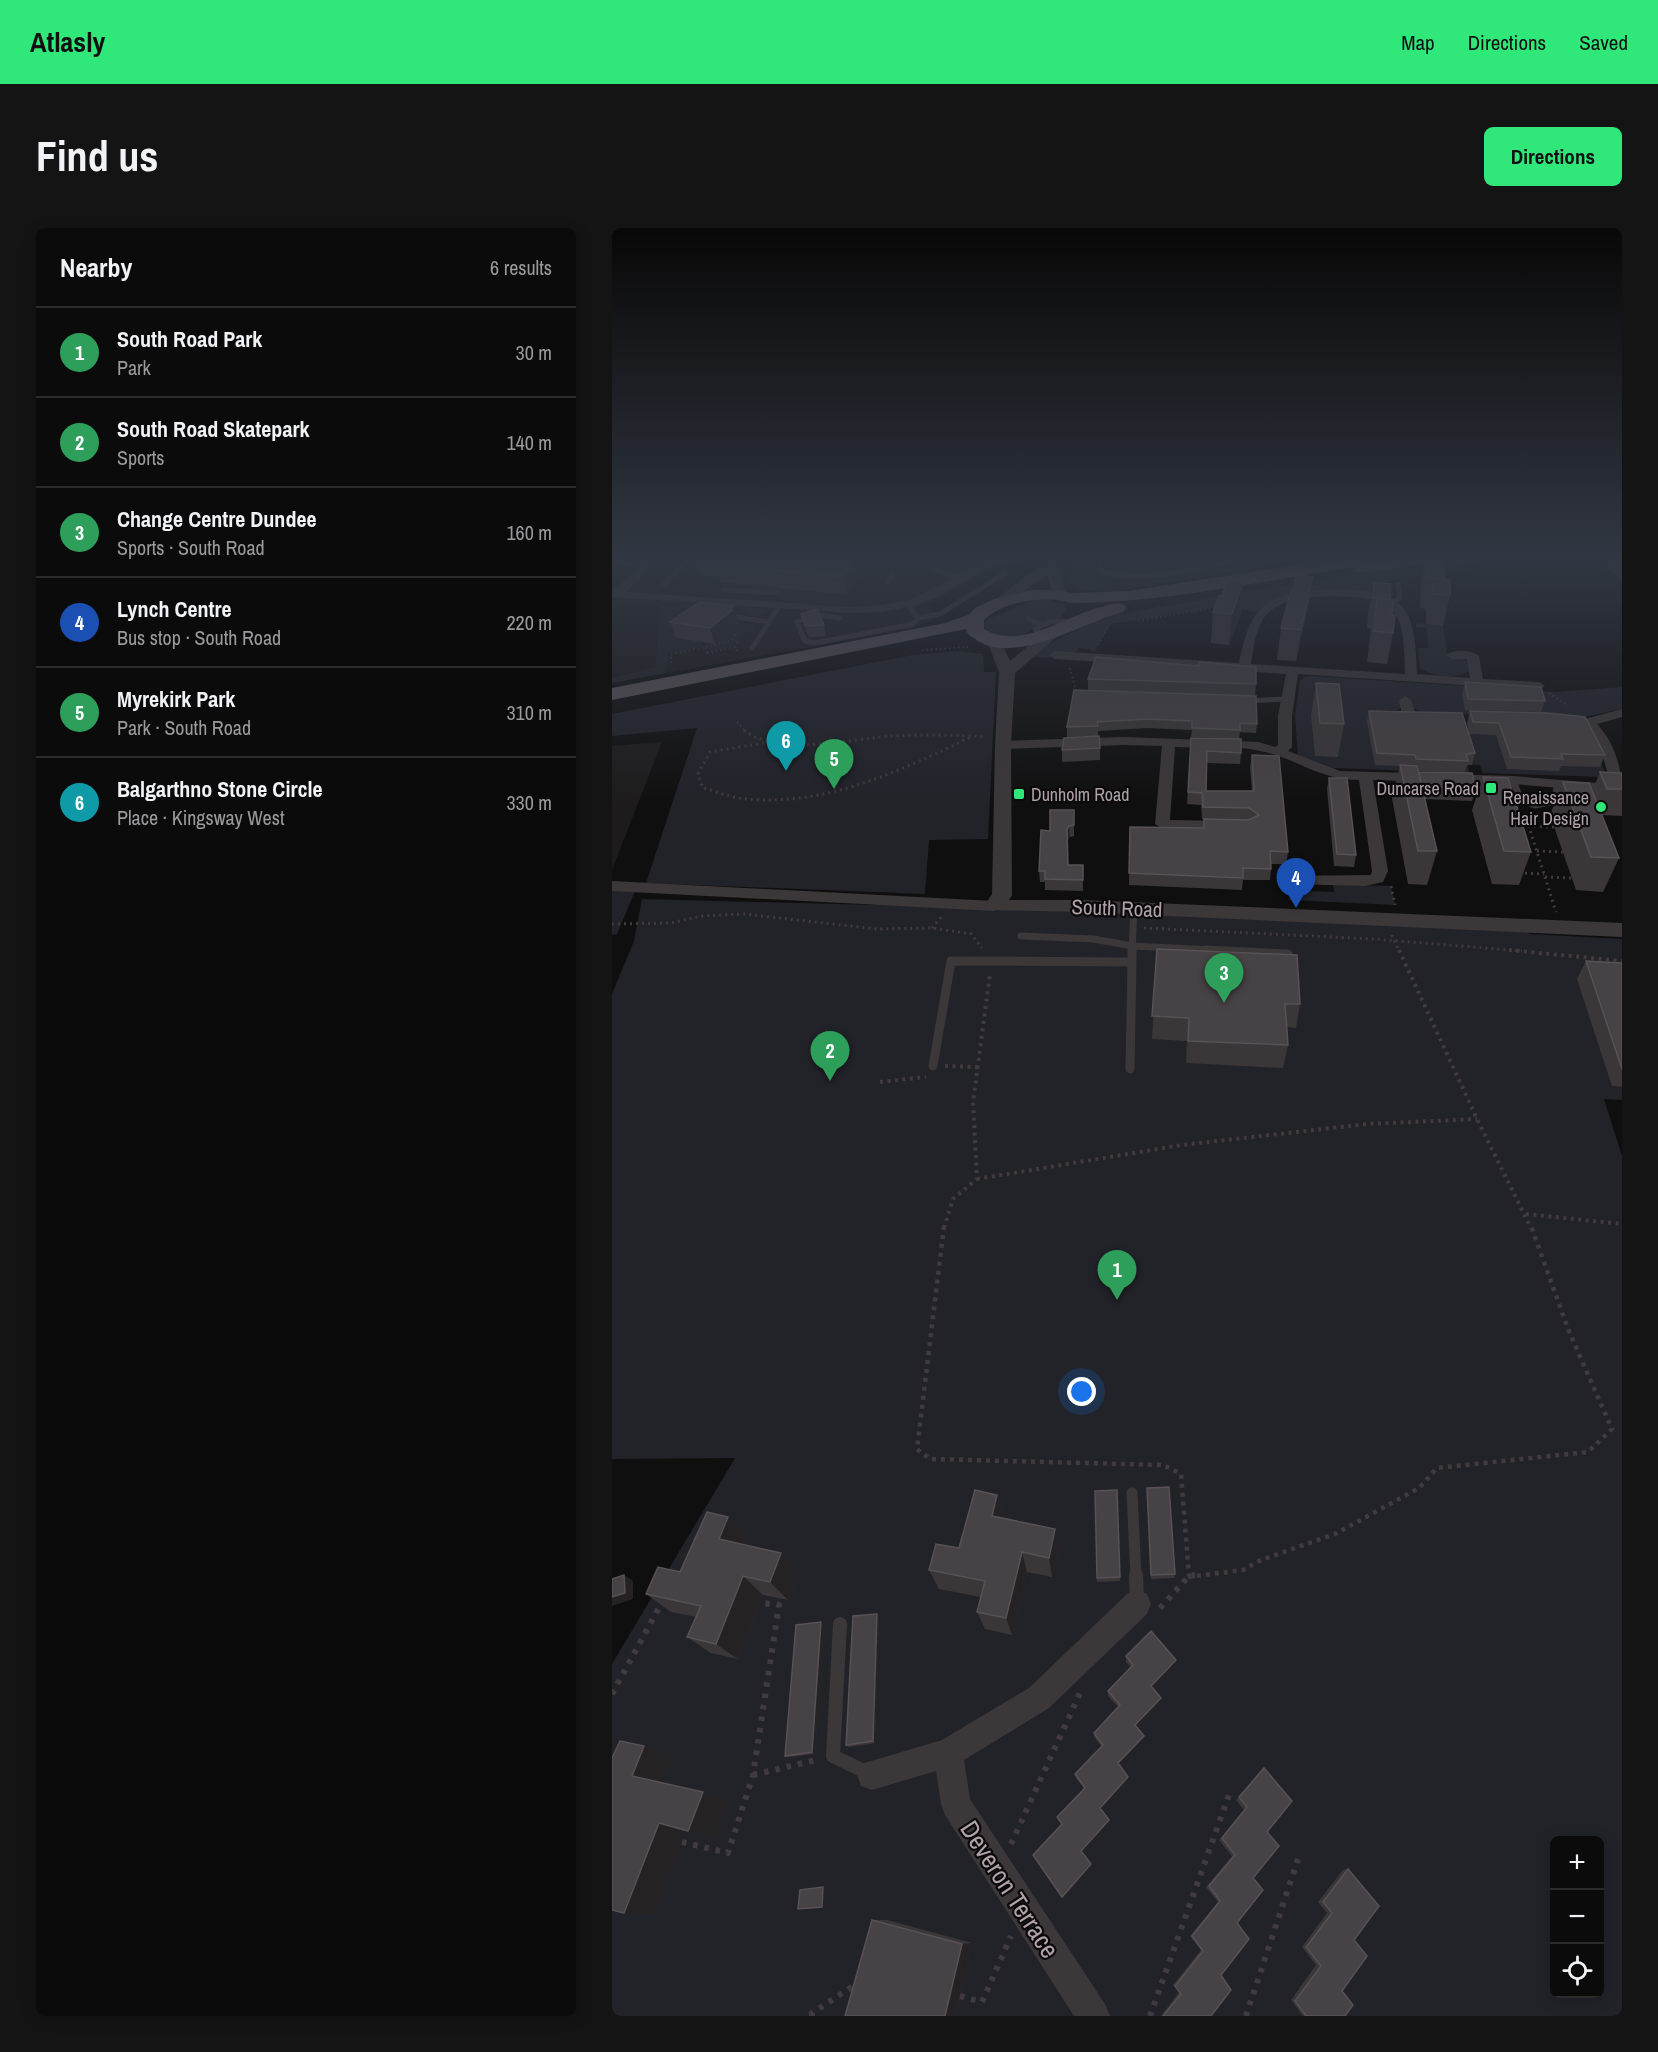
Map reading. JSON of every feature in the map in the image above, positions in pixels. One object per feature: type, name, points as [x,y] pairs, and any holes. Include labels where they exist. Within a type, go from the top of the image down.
[{"type":"highway","points":[[612,694],[892,640]]},
{"type":"highway","points":[[612,705],[914,645],[1023,640]]},
{"type":"street","points":[[994,906],[1002,895],[1003,742],[1007,672],[1020,658],[1040,646],[1042,640]]},
{"type":"street","points":[[1244,667],[1250,640]]},
{"type":"street","points":[[1409,640],[1411,678]]},
{"type":"street","points":[[985,643],[1007,672]]},
{"type":"street","points":[[1452,654],[1473,656],[1477,682]]},
{"type":"street","points":[[1055,655],[1539,686]]},
{"type":"street","points":[[1279,750],[1285,747],[1285,716],[1293,670]]},
{"type":"street","points":[[1405,700],[1403,715],[1428,715]]},
{"type":"street","points":[[1554,719],[1586,723],[1622,713]]},
{"type":"street","points":[[1003,742],[1124,741],[1258,746],[1279,750],[1287,758],[1325,772],[1365,776],[1514,780],[1620,789],[1596,729],[1586,723]]},
{"type":"street","points":[[1169,743],[1162,824],[1248,826]]},
{"type":"street","points":[[1291,879],[1365,881],[1377,879],[1380,871],[1365,776]]},
{"type":"street","name":"South Road","points":[[612,886],[994,906],[1133,918],[1391,918],[1622,930]]},
{"type":"street","points":[[872,1775],[948,1753],[1039,1698],[1137,1604]]},
{"type":"street","name":"Deveron Terrace","points":[[948,1753],[956,1804],[1093,2016]]},
{"type":"lane","points":[[752,648],[757,640]]},
{"type":"lane","points":[[805,640],[815,643],[829,640]]},
{"type":"lane","points":[[1232,700],[1288,699]]},
{"type":"lane","points":[[1514,780],[1517,795],[1522,801],[1532,804],[1548,805],[1556,801],[1557,784]]},
{"type":"lane","points":[[1130,1069],[1133,918]]},
{"type":"lane","points":[[1021,936],[1093,939],[1133,946],[1288,954]]},
{"type":"lane","points":[[933,1066],[951,961],[1132,962]]},
{"type":"lane","points":[[1132,1493],[1137,1604]]},
{"type":"lane","points":[[840,1624],[833,1756],[872,1775]]},
{"type":"path","points":[[671,663],[671,654],[722,645],[730,640]]},
{"type":"path","points":[[704,643],[708,654],[735,647]]},
{"type":"path","points":[[916,651],[985,643]]},
{"type":"path","points":[[1069,656],[1077,695]]},
{"type":"path","points":[[1539,686],[1583,717],[1586,723]]},
{"type":"path","points":[[737,722],[746,734],[770,742]]},
{"type":"path","points":[[973,736],[915,764],[841,791],[788,799],[724,796],[702,788],[698,774],[710,752],[770,742],[800,744],[903,735],[973,736],[1003,742]]},
{"type":"path","points":[[1525,815],[1561,927]]},
{"type":"path","points":[[1519,823],[1554,827]]},
{"type":"path","points":[[1526,848],[1563,852]]},
{"type":"path","points":[[1515,872],[1572,878]]},
{"type":"path","points":[[1137,1604],[1158,1611],[1189,1576],[1243,1570],[1261,1560],[1335,1534],[1419,1488],[1437,1468],[1588,1452],[1612,1429],[1568,1329],[1526,1215],[1477,1119],[1394,939],[1391,918],[1391,886],[1377,879]]},
{"type":"path","points":[[612,924],[671,923],[702,916],[744,914],[877,929],[932,928],[971,934],[991,961],[973,1102],[977,1179]]},
{"type":"path","points":[[1133,918],[1490,947],[1568,958],[1622,961]]},
{"type":"path","points":[[1189,1576],[1180,1474],[1163,1465],[930,1459],[917,1449],[944,1225],[953,1199],[977,1179],[1182,1145],[1367,1124],[1477,1119]]},
{"type":"path","points":[[1526,1215],[1622,1224]]},
{"type":"path","points":[[612,1694],[664,1599]]},
{"type":"path","points":[[682,1842],[728,1853],[753,1775],[779,1605],[760,1603]]},
{"type":"path","points":[[993,1862],[1011,1844],[1082,1688]]},
{"type":"path","points":[[753,1775],[833,1756]]},
{"type":"path","points":[[1150,2016],[1230,1792]]},
{"type":"path","points":[[1246,2016],[1298,1859]]},
{"type":"path","points":[[960,1996],[982,2002],[1023,1908]]},
{"type":"path","points":[[812,2016],[812,2013],[864,1978]]},
{"type":"shaded area","points":[[612,640],[846,640],[612,683]]},
{"type":"shaded area","points":[[658,640],[701,642],[701,647],[669,653],[665,673],[612,683],[612,678],[655,667]]},
{"type":"shaded area","points":[[720,640],[737,640],[732,647],[709,651],[707,643],[716,644]]},
{"type":"shaded area","points":[[1056,640],[1101,640],[1094,652],[1078,648],[1077,651],[1054,658],[1028,657],[1036,650]]},
{"type":"shaded area","points":[[1428,640],[1445,640],[1447,654],[1470,662],[1472,669],[1453,676],[1432,674],[1420,668],[1418,648],[1428,648]]},
{"type":"shaded area","points":[[959,651],[983,654],[984,672],[996,672],[988,839],[929,840],[925,894],[646,883],[697,728],[612,736],[612,714],[913,655]]},
{"type":"shaded area","points":[[1304,677],[1555,692],[1622,687],[1622,709],[1578,718],[1424,713],[1413,708],[1410,699],[1399,699],[1401,707],[1398,710],[1374,711],[1375,716],[1448,733],[1483,734],[1586,729],[1606,774],[1603,777],[1483,773],[1480,765],[1468,764],[1469,773],[1430,771],[1428,763],[1414,771],[1333,768],[1298,756],[1295,715],[1300,681]]},
{"type":"shaded area","points":[[662,742],[612,870],[612,746]]},
{"type":"shaded area","points":[[1333,884],[1391,886],[1395,905],[1289,900],[1289,890],[1334,892]]},
{"type":"shaded area","points":[[612,891],[635,891],[617,934],[612,935]]},
{"type":"shaded area","points":[[642,899],[874,905],[953,902],[1526,925],[1529,934],[1622,939],[1622,981],[1612,1086],[1622,1087],[1622,1100],[1604,1099],[1622,1156],[1622,2016],[612,2016],[612,1664],[735,1458],[612,1459],[612,994],[634,941]]},
{"type":"building","points":[[1096,657],[1198,666],[1199,662],[1256,667],[1256,684],[1088,679]]},
{"type":"building","points":[[1465,682],[1541,687],[1545,701],[1468,699]]},
{"type":"building","points":[[1316,683],[1339,684],[1344,724],[1320,723]]},
{"type":"building","points":[[1074,690],[1256,696],[1257,724],[1240,723],[1240,730],[1192,728],[1192,721],[1147,719],[1097,722],[1098,726],[1067,727]]},
{"type":"building","points":[[1369,711],[1462,713],[1475,753],[1466,754],[1468,761],[1416,759],[1415,755],[1377,753]]},
{"type":"building","points":[[1470,711],[1548,713],[1585,717],[1605,755],[1561,754],[1563,759],[1511,757],[1499,723],[1473,722]]},
{"type":"building","points":[[1099,736],[1100,748],[1062,750],[1064,738]]},
{"type":"building","points":[[1191,738],[1241,739],[1241,753],[1207,751],[1206,791],[1254,791],[1252,755],[1279,756],[1288,852],[1270,851],[1271,869],[1243,868],[1243,878],[1129,873],[1130,827],[1204,828],[1204,819],[1249,820],[1259,815],[1249,808],[1203,807],[1202,793],[1188,792]]},
{"type":"building","points":[[1400,765],[1417,766],[1437,851],[1418,851]]},
{"type":"building","points":[[1419,772],[1472,773],[1476,789],[1422,786]]},
{"type":"building","points":[[1600,772],[1622,773],[1622,789],[1607,789]]},
{"type":"building","points":[[1483,777],[1508,778],[1531,852],[1504,851]]},
{"type":"building","points":[[1329,778],[1347,778],[1356,855],[1337,854]]},
{"type":"building","points":[[1563,782],[1589,783],[1619,858],[1591,857]]},
{"type":"building","points":[[1050,810],[1074,810],[1074,825],[1067,829],[1068,865],[1083,865],[1083,880],[1045,879],[1045,871],[1039,871],[1041,830],[1050,831]]},
{"type":"building","points":[[1157,949],[1297,955],[1300,1004],[1285,1004],[1288,1045],[1188,1041],[1189,1018],[1152,1016]]},
{"type":"building","points":[[1586,961],[1622,963],[1622,1069]]},
{"type":"building","points":[[1169,1487],[1175,1574],[1151,1575],[1147,1488]]},
{"type":"building","points":[[975,1490],[997,1495],[992,1516],[1055,1529],[1049,1558],[1022,1552],[1006,1618],[977,1612],[985,1581],[929,1570],[936,1544],[959,1548]]},
{"type":"building","points":[[1117,1490],[1120,1577],[1097,1578],[1095,1491]]},
{"type":"building","points":[[707,1512],[728,1517],[719,1539],[781,1553],[770,1582],[743,1576],[716,1644],[687,1637],[701,1606],[646,1594],[658,1567],[680,1572]]},
{"type":"building","points":[[624,1575],[625,1593],[612,1597],[612,1579]]},
{"type":"building","points":[[877,1614],[873,1741],[846,1745],[853,1616]]},
{"type":"building","points":[[821,1622],[812,1752],[785,1756],[796,1625]]},
{"type":"building","points":[[1151,1631],[1176,1660],[1151,1686],[1161,1698],[1135,1725],[1144,1736],[1118,1763],[1128,1777],[1100,1808],[1109,1820],[1081,1851],[1091,1864],[1062,1897],[1033,1855],[1062,1824],[1057,1817],[1085,1788],[1075,1774],[1103,1745],[1094,1733],[1120,1705],[1108,1691],[1133,1665],[1126,1656]]},
{"type":"building","points":[[620,1741],[644,1746],[632,1776],[703,1792],[688,1831],[659,1823],[624,1913],[612,1910],[612,1758]]},
{"type":"building","points":[[1264,1768],[1292,1801],[1267,1832],[1279,1846],[1253,1878],[1263,1890],[1237,1923],[1249,1939],[1221,1975],[1231,1990],[1211,2016],[1163,2016],[1181,1994],[1175,1986],[1203,1951],[1192,1936],[1220,1901],[1209,1886],[1235,1855],[1222,1838],[1247,1807],[1239,1797]]},
{"type":"building","points":[[1348,1869],[1379,1906],[1354,1940],[1367,1956],[1342,1991],[1353,2005],[1345,2016],[1306,2016],[1295,2001],[1321,1966],[1306,1947],[1332,1913],[1323,1902]]},
{"type":"building","points":[[823,1887],[822,1907],[798,1909],[800,1890]]},
{"type":"building","points":[[872,1920],[962,1944],[945,2016],[845,2016]]},
{"type":"place","name":"Balgarthno Stone Circle","points":[[786,771]]},
{"type":"place","name":"Duncarse Road","points":[[1491,788]]},
{"type":"place","name":"Myrekirk Park","points":[[834,789]]},
{"type":"place","name":"Dunholm Road","points":[[1019,794]]},
{"type":"place","name":"Renaissance Hair Design","points":[[1601,807]]},
{"type":"place","name":"Lynch Centre","points":[[1296,908]]},
{"type":"place","name":"Change Centre Dundee","points":[[1224,1003]]},
{"type":"place","name":"South Road Skatepark","points":[[830,1081]]},
{"type":"place","name":"South Road Park","points":[[1117,1300]]}]
